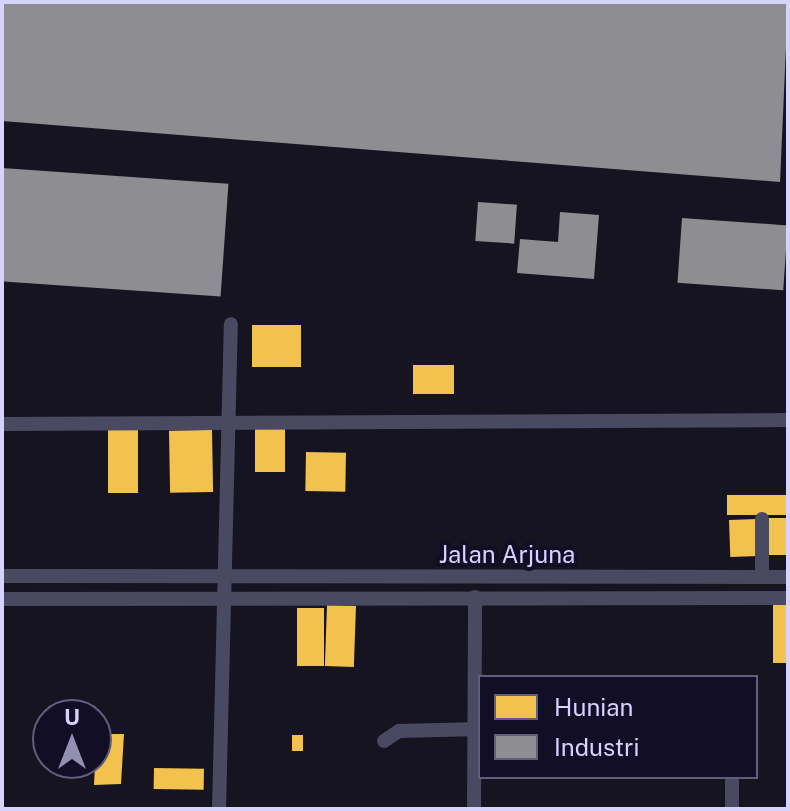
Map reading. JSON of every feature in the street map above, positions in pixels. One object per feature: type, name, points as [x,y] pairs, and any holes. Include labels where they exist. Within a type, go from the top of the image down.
[{"type":"street","points":[[219,809],[231,324]]},
{"type":"street","points":[[2,424],[788,420]]},
{"type":"street","points":[[762,519],[762,577]]},
{"type":"street","points":[[132,575],[132,599]]},
{"type":"street","name":"Jalan Arjuna","points":[[2,576],[788,577]]},
{"type":"street","points":[[374,597],[375,577]]},
{"type":"street","points":[[506,577],[506,597]]},
{"type":"street","points":[[605,577],[606,598]]},
{"type":"street","points":[[680,598],[681,577]]},
{"type":"street","points":[[474,809],[477,729],[475,597]]},
{"type":"street","name":"Jalan Arjuna","points":[[2,599],[788,598]]},
{"type":"street","points":[[384,741],[399,731],[477,729]]},
{"type":"street","points":[[732,779],[732,809]]},
{"type":"building: Hunian","points":[[252,325],[301,325],[301,367],[252,367]]},
{"type":"building: Hunian","points":[[413,365],[454,365],[454,394],[413,394]]},
{"type":"building: Hunian","points":[[108,428],[138,428],[138,493],[108,493]]},
{"type":"building: Hunian","points":[[255,429],[285,429],[285,472],[255,472]]},
{"type":"building: Hunian","points":[[212,430],[213,492],[170,493],[169,431]]},
{"type":"building: Hunian","points":[[306,452],[346,453],[345,492],[305,491]]},
{"type":"building: Hunian","points":[[727,495],[788,495],[788,515],[727,515]]},
{"type":"building: Hunian","points":[[764,518],[788,518],[788,555],[764,555]]},
{"type":"building: Hunian","points":[[757,519],[758,556],[730,557],[729,520]]},
{"type":"building: Hunian","points":[[773,604],[788,604],[788,663],[773,663]]},
{"type":"building: Hunian","points":[[327,605],[356,606],[354,667],[325,666]]},
{"type":"building: Hunian","points":[[297,608],[324,608],[324,666],[297,666]]},
{"type":"building: Hunian","points":[[112,734],[124,734],[121,784],[94,785],[94,779],[112,779]]},
{"type":"building: Hunian","points":[[292,735],[303,735],[303,751],[292,751]]},
{"type":"building: Hunian","points":[[154,768],[204,769],[204,790],[154,789]]},
{"type":"building: Industri","points":[[2,2],[788,2],[780,182],[2,121]]},
{"type":"building: Industri","points":[[2,168],[228,184],[221,297],[2,281]]},
{"type":"building: Industri","points":[[478,202],[517,205],[514,244],[475,241]]},
{"type":"building: Industri","points":[[560,212],[599,215],[594,279],[517,273],[520,239],[558,242]]},
{"type":"building: Industri","points":[[682,218],[788,225],[783,290],[677,283]]}]
